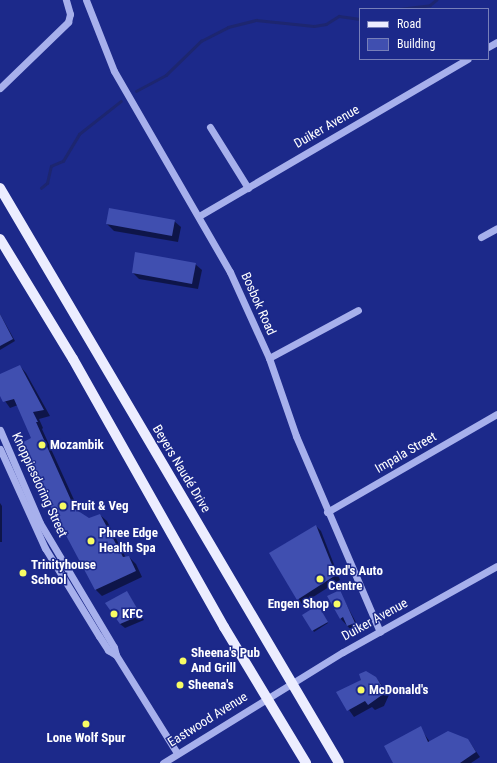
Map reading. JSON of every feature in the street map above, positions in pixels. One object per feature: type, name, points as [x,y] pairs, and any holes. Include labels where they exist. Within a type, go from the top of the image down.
[{"type":"main road","name":"Beyers Naudé Drive","points":[[0,188],[339,763]]},
{"type":"main road","points":[[0,239],[73,358],[216,614],[306,763]]},
{"type":"street","points":[[0,88],[68,22],[70,14],[66,0]]},
{"type":"street","name":"Bosbok Road","points":[[86,0],[114,71],[230,272],[269,358],[296,436],[327,512],[380,632]]},
{"type":"street","name":"Duiker Avenue","points":[[199,216],[466,60]]},
{"type":"street","points":[[210,127],[248,188]]},
{"type":"street","points":[[481,237],[497,228]]},
{"type":"street","points":[[269,358],[358,310]]},
{"type":"street","name":"Impala Street","points":[[327,512],[497,414]]},
{"type":"street","name":"Knoppiesdoring Street","points":[[0,430],[40,523],[114,647],[116,655],[177,753]]},
{"type":"street","name":"Knoppiesdoring Street","points":[[0,450],[45,548],[108,650],[116,655]]},
{"type":"street","name":"Duiker Avenue","points":[[266,698],[497,566]]},
{"type":"street","name":"Eastwood Avenue","points":[[163,763],[266,698]]},
{"type":"building","points":[[109,208],[175,220],[172,236],[106,224]]},
{"type":"building","points":[[135,252],[196,263],[192,284],[132,273]]},
{"type":"building","points":[[0,314],[13,339],[0,346]]},
{"type":"building","points":[[20,365],[44,410],[33,412],[38,422],[36,422],[75,509],[89,518],[100,514],[123,557],[129,556],[136,571],[95,590],[18,445],[31,438],[14,399],[3,402],[0,396],[0,374]]},
{"type":"building","points":[[316,525],[336,575],[297,600],[269,553]]},
{"type":"building","points":[[340,590],[355,623],[347,626],[343,617],[340,619],[327,596]]},
{"type":"building","points":[[127,591],[141,615],[120,624],[105,603]]},
{"type":"building","points":[[318,605],[328,622],[312,631],[302,615]]},
{"type":"building","name":"McDonald's","points":[[366,671],[376,677],[383,688],[382,695],[368,705],[365,701],[347,711],[336,692],[361,680],[359,674]]},
{"type":"building","points":[[421,726],[428,742],[448,731],[468,739],[476,752],[460,763],[393,763],[384,746]]},
{"type":"waterway","points":[[407,8],[430,5],[436,0]]},
{"type":"waterway","points":[[136,91],[166,75],[201,41],[228,27],[256,20],[314,26],[326,24],[339,16],[359,19]]},
{"type":"waterway","points":[[41,188],[47,183],[51,166],[63,161],[79,134],[121,101]]},
{"type":"place","name":"Mozambik","points":[[42,445]]},
{"type":"place","name":"Fruit & Veg","points":[[63,506]]},
{"type":"place","name":"Phree Edge Health Spa","points":[[91,541]]},
{"type":"place","name":"Trinityhouse School","points":[[23,573]]},
{"type":"place","name":"Rod's Auto Centre","points":[[320,579]]},
{"type":"place","name":"Engen Shop","points":[[337,604]]},
{"type":"place","name":"KFC","points":[[114,614]]},
{"type":"place","name":"Sheena's Pub And Grill","points":[[183,661]]},
{"type":"place","name":"Sheena's","points":[[180,685]]},
{"type":"place","name":"McDonald's","points":[[361,690]]},
{"type":"place","name":"Lone Wolf Spur","points":[[86,724]]}]
